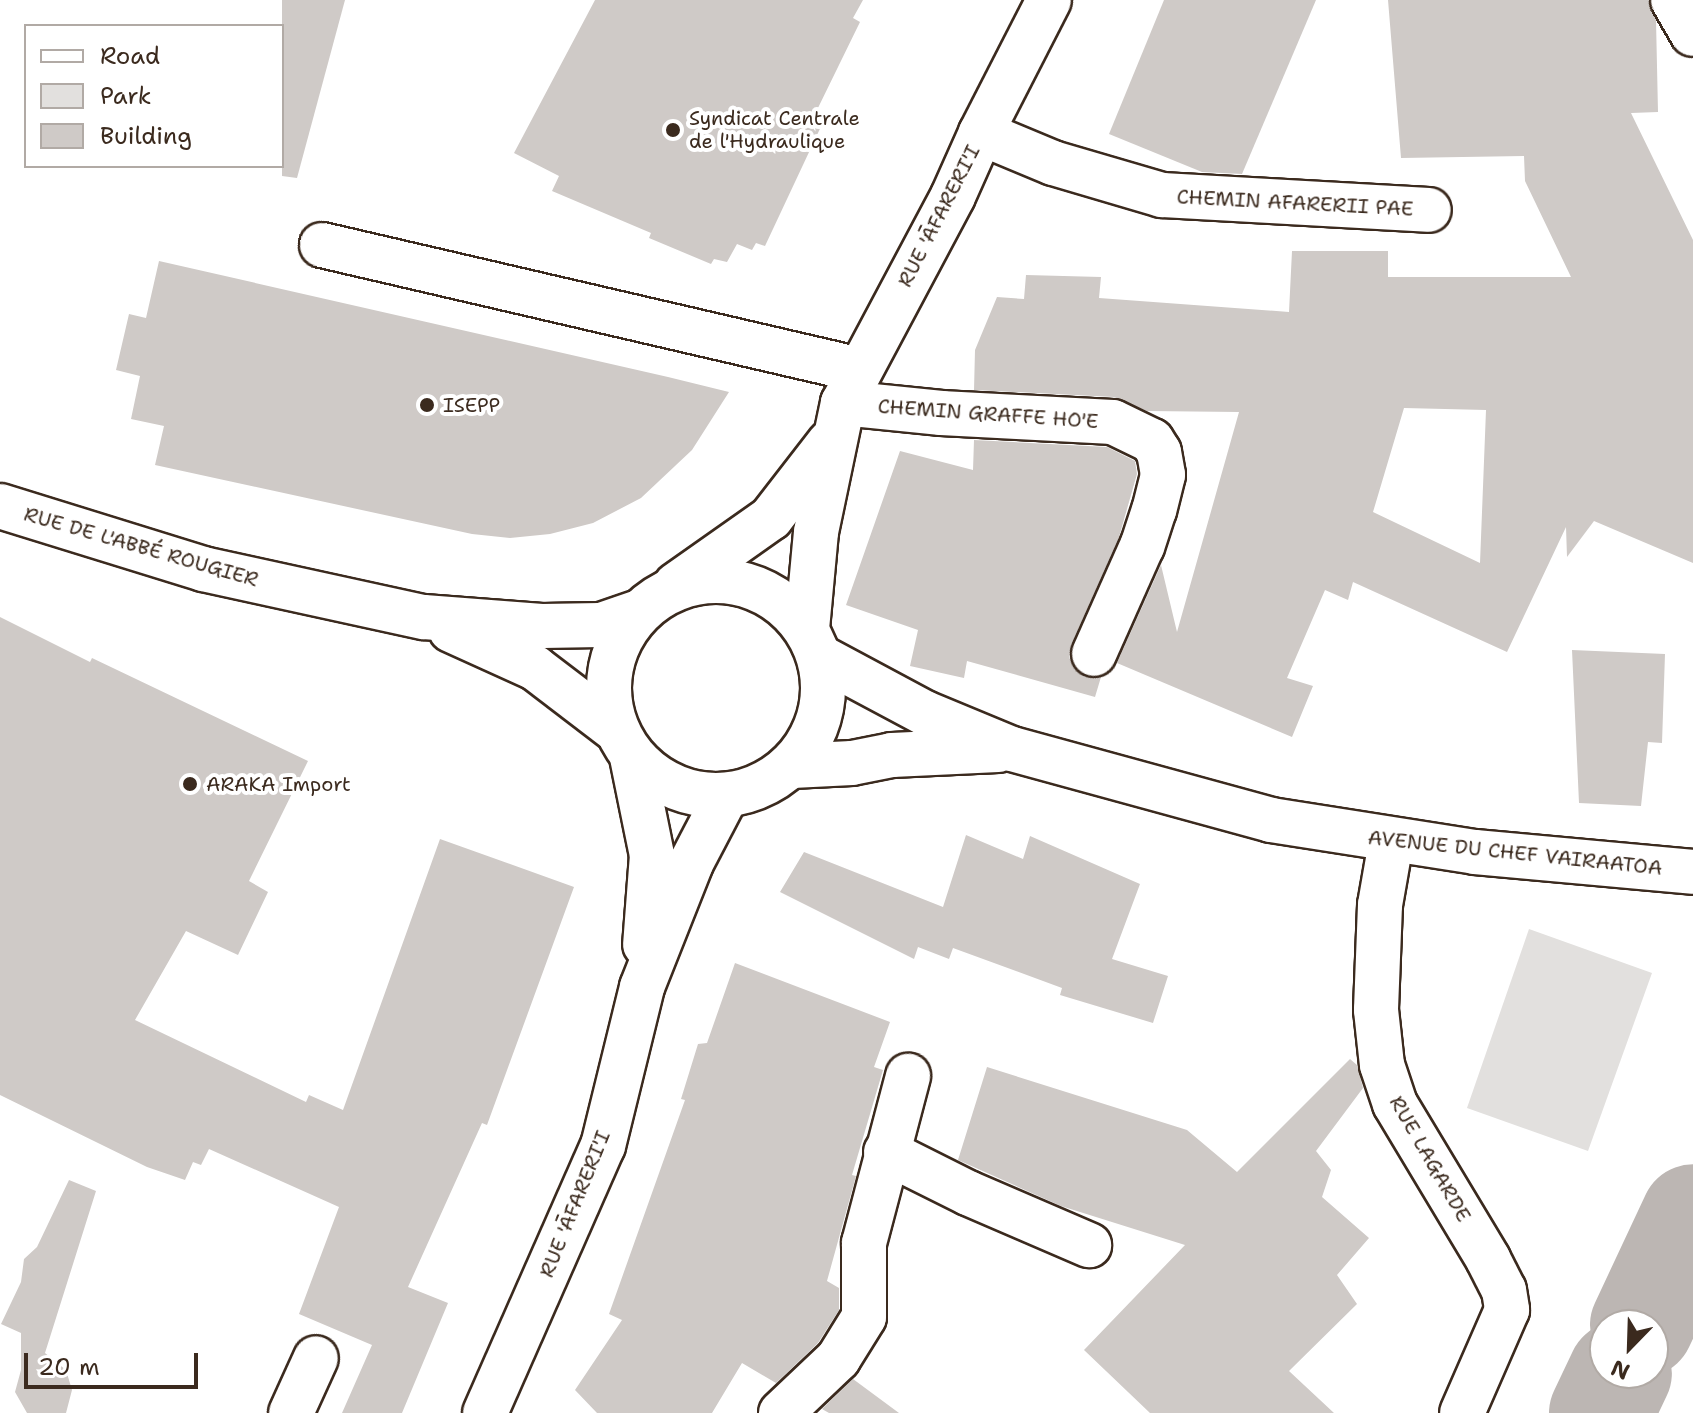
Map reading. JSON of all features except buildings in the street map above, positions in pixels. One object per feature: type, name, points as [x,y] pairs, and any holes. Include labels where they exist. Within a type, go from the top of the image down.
[{"type":"main road","name":"RUE 'ĀFARERI'I","points":[[653,601],[771,518],[846,403],[953,196],[981,133],[1049,0]]},
{"type":"main road","points":[[1673,0],[1693,34]]},
{"type":"main road","name":"CHEMIN AFARERII PAE","points":[[981,133],[1053,163],[1162,195],[1429,210]]},
{"type":"main road","points":[[322,245],[846,403]]},
{"type":"main road","name":"RUE 'ĀFARERI'I","points":[[814,643],[816,532],[846,403]]},
{"type":"main road","name":"CHEMIN GRAFFE HO'E","points":[[846,403],[941,413],[1113,422],[1139,432],[1159,452],[1163,475],[1154,510],[1142,546],[1094,654]]},
{"type":"main road","name":"RUE DE L'ABBÉ ROUGIER","points":[[0,506],[203,569],[424,617],[542,626],[601,625],[653,601]]},
{"type":"main road","points":[[707,580],[749,585],[786,605],[814,643],[925,713],[1012,749],[892,755],[852,763],[792,766],[749,791],[726,796],[675,788],[624,744],[607,689],[615,647],[653,601],[707,580]]},
{"type":"main road","name":"RUE DE L'ABBÉ ROUGIER","points":[[424,617],[535,668],[624,744]]},
{"type":"main road","points":[[792,766],[821,716],[814,643]]},
{"type":"main road","name":"RUE 'ĀFARERI'I","points":[[624,744],[652,855],[642,987]]},
{"type":"main road","name":"AVENUE DU CHEF VAIRAATOA","points":[[1012,749],[1271,820],[1391,842],[1693,872]]},
{"type":"main road","name":"RUE 'ĀFARERI'I","points":[[485,1413],[603,1146],[642,987],[691,863],[726,796]]},
{"type":"main road","name":"RUE LAGARDE","points":[[1391,842],[1380,905],[1376,1010],[1382,1065],[1395,1104],[1504,1290],[1507,1310],[1462,1413]]},
{"type":"main road","points":[[781,1413],[838,1359],[864,1317],[864,1243],[908,1076]]},
{"type":"main road","points":[[886,1152],[968,1193],[1089,1245]]},
{"type":"main road","points":[[291,1413],[316,1358]]},
{"type":"green space","points":[[1529,929],[1652,973],[1588,1151],[1467,1108]]},
{"type":"waterway","points":[[1649,1309],[1693,1216]]},
{"type":"waterway","points":[[1601,1413],[1612,1389]]},
{"type":"place","name":"Syndicat Centrale de l'Hydraulique","points":[[673,130]]},
{"type":"place","name":"ISEPP","points":[[427,405]]},
{"type":"place","name":"ARAKA Import","points":[[190,784]]}]
